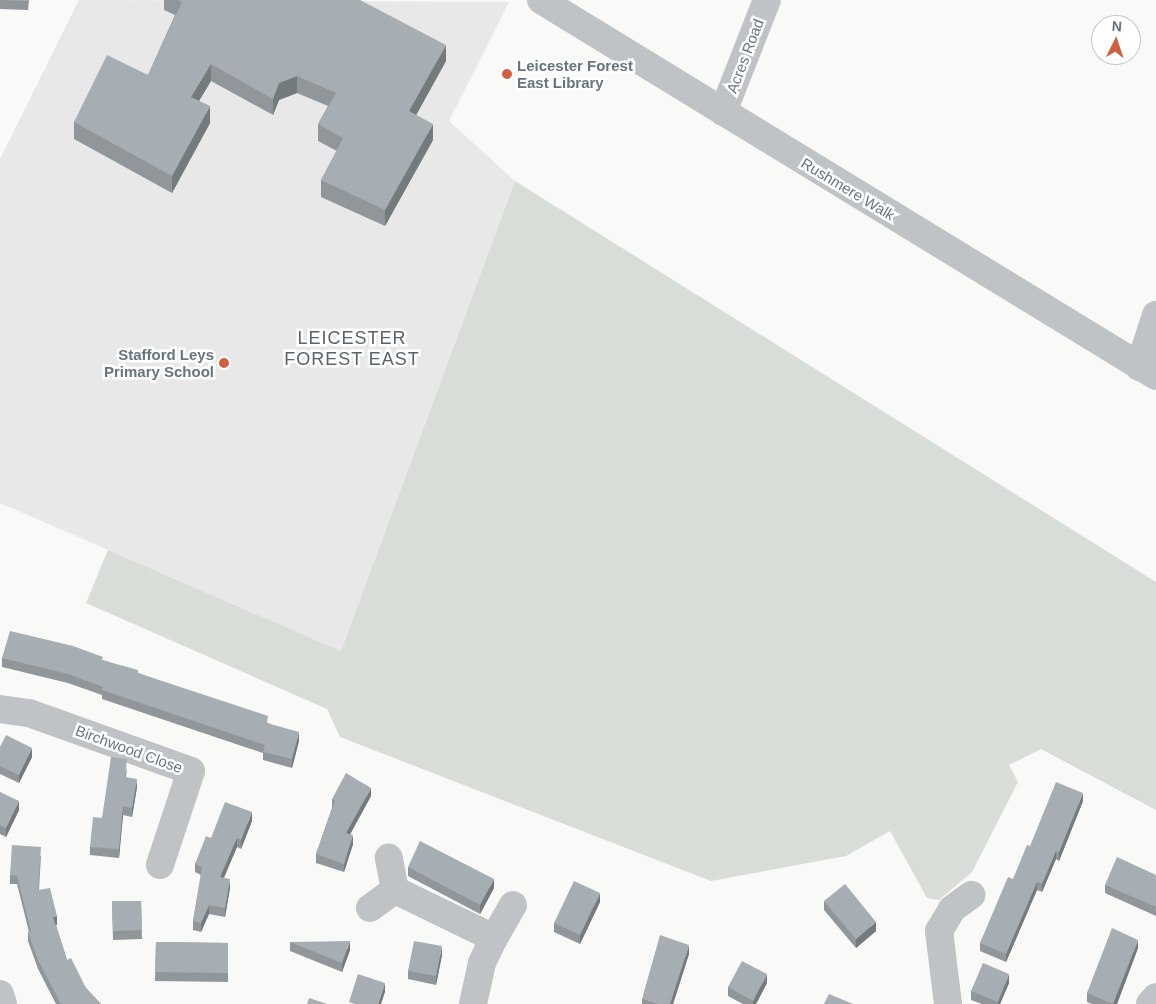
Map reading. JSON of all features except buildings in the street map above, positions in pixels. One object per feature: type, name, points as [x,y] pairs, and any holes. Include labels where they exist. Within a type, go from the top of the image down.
[{"type":"street","name":"Rushmere Walk","points":[[541,0],[1147,371]]},
{"type":"street","name":"Acres Road","points":[[723,112],[767,0]]},
{"type":"street","points":[[1147,371],[1156,315]]},
{"type":"street","name":"Birchwood Close","points":[[0,709],[30,713],[191,771],[160,864]]},
{"type":"street","points":[[389,858],[395,890]]},
{"type":"street","points":[[370,908],[395,890]]},
{"type":"street","points":[[395,890],[494,938]]},
{"type":"street","points":[[948,1004],[939,931],[952,910],[971,894]]},
{"type":"street","points":[[473,1004],[482,963],[513,905]]},
{"type":"street","points":[[0,994],[3,1004]]},
{"type":"street","points":[[1150,1004],[1156,997]]},
{"type":"shaded area","name":"Stafford Leys Primary School","points":[[79,0],[509,2],[449,121],[515,181],[341,651],[0,503],[0,159]]},
{"type":"shaded area","points":[[515,181],[1156,582],[1156,810],[1041,749],[1009,765],[1018,782],[972,872],[939,900],[927,898],[890,831],[846,856],[711,881],[340,737],[327,709],[86,603],[108,550],[341,651]]},
{"type":"place","name":"Leicester Forest East Library","points":[[507,74]]},
{"type":"place","name":"Stafford Leys Primary School","points":[[224,363]]},
{"type":"district","name":"LEICESTER FOREST EAST","points":[[352,349]]}]
